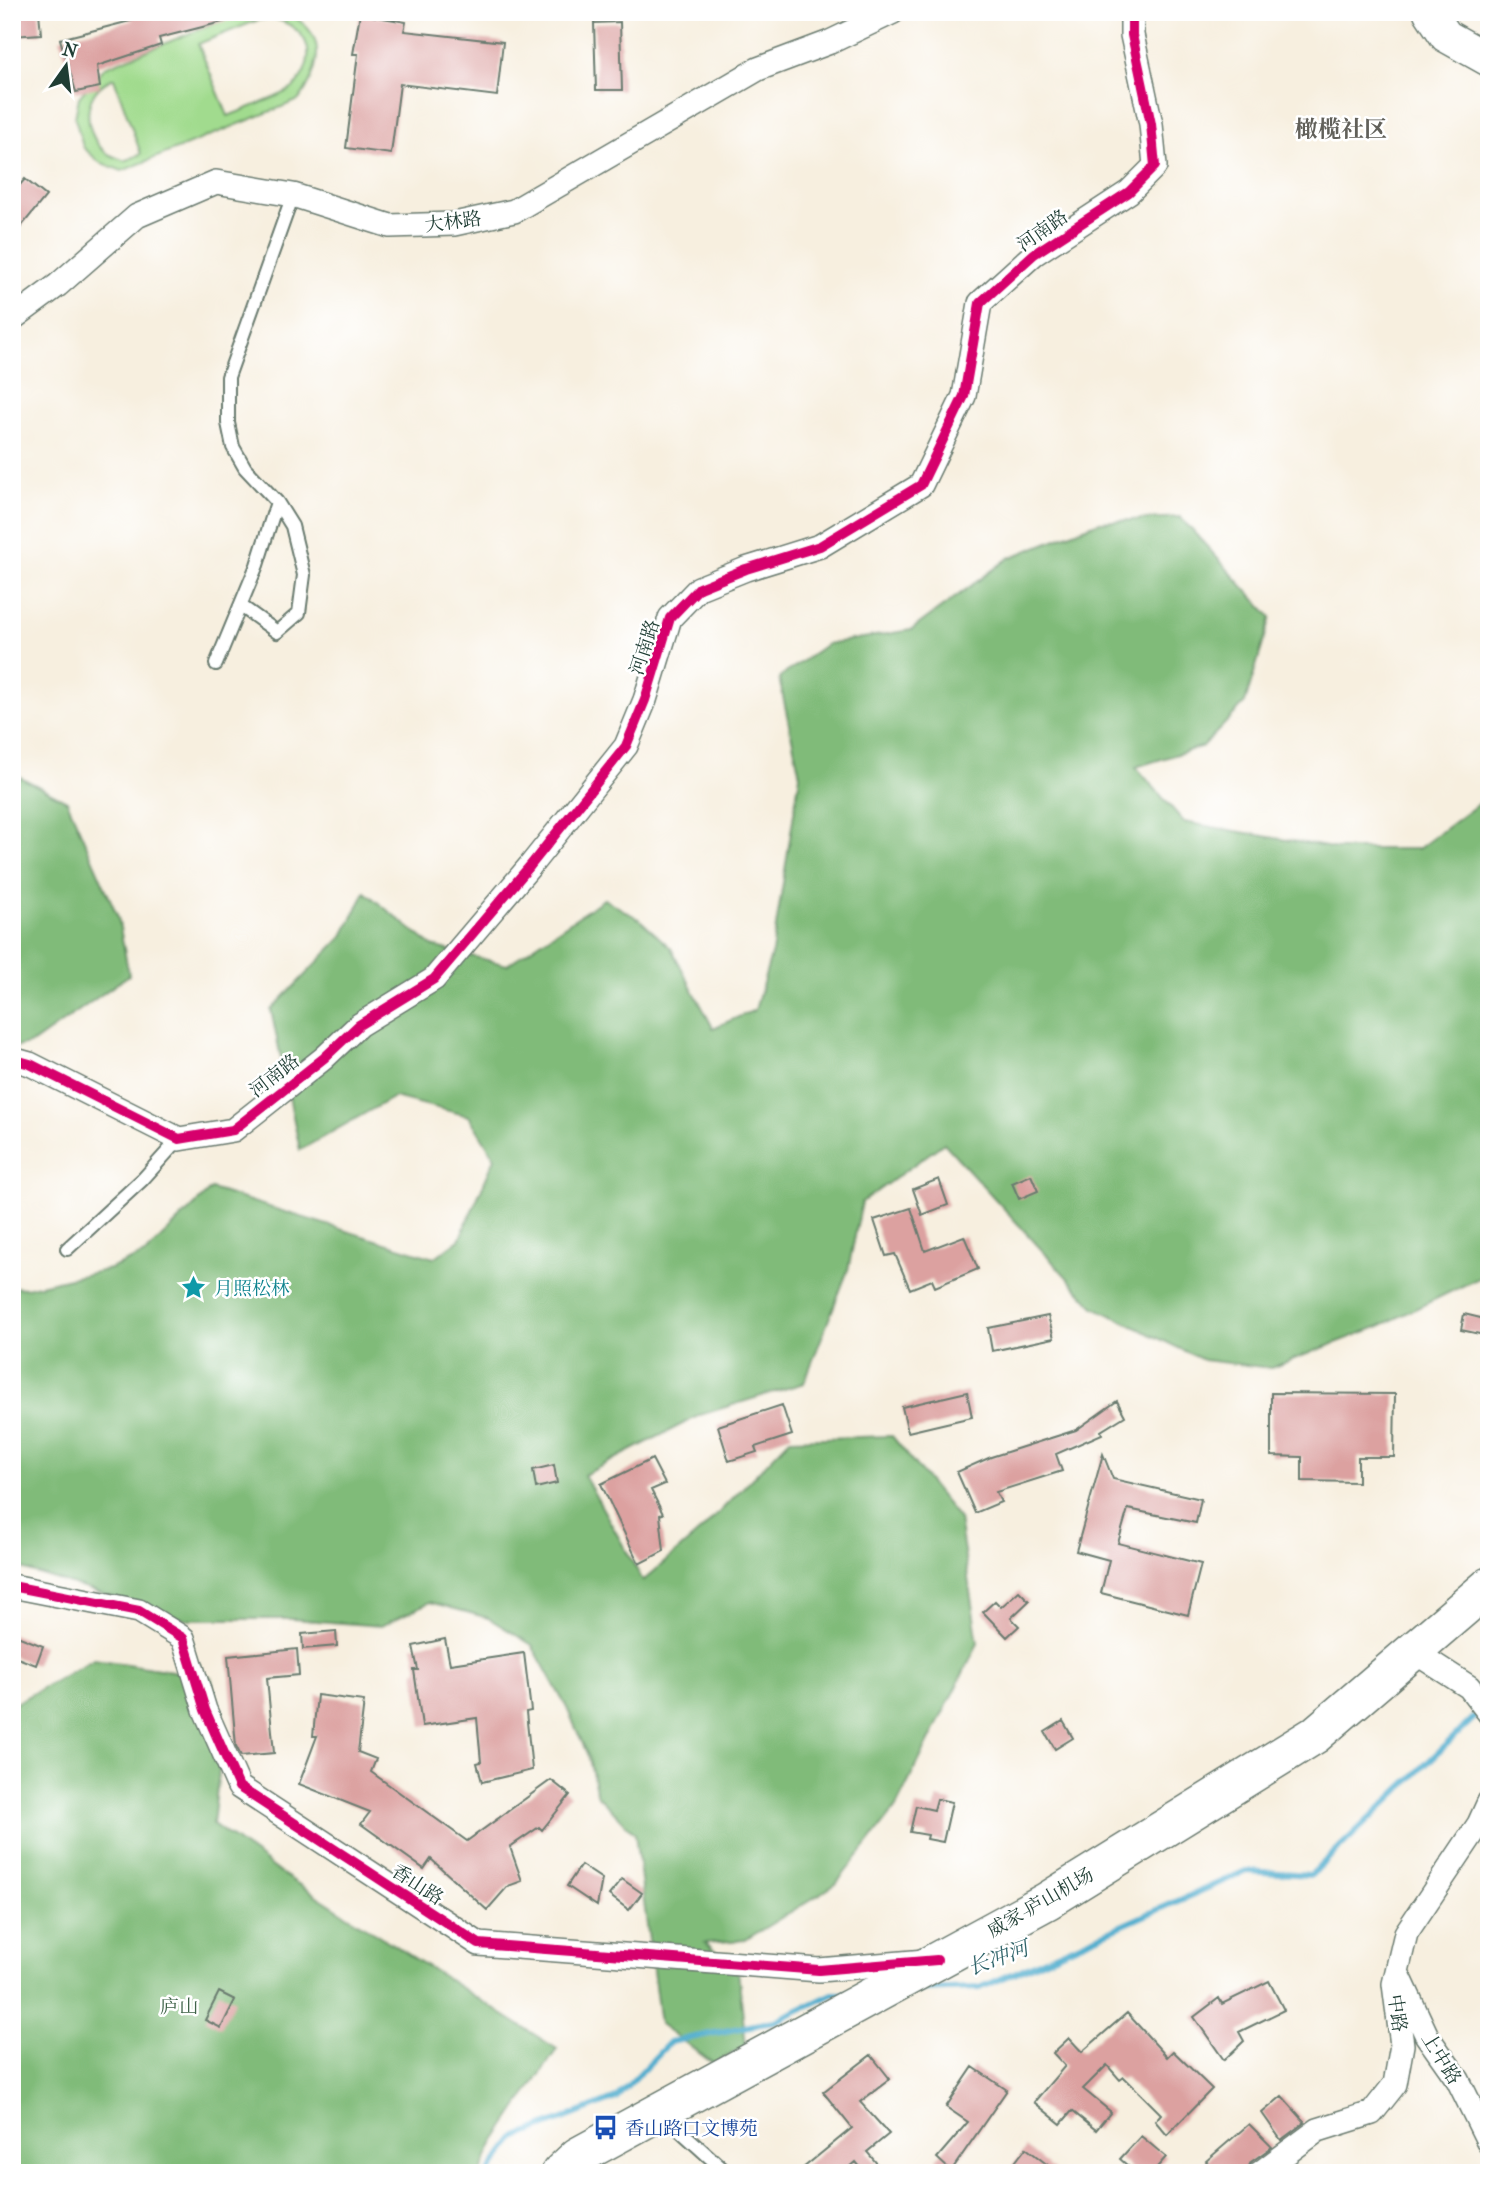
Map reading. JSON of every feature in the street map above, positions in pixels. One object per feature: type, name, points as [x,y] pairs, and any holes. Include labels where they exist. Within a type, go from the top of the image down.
[{"type":"main road","points":[[1430,12],[1446,36],[1489,60]]},
{"type":"main road","name":"威家-庐山机场","points":[[560,2173],[578,2156],[1047,1901],[1315,1735],[1489,1586]]},
{"type":"street","name":"大林路","points":[[12,319],[58,285],[136,216],[216,182],[293,195],[390,226],[454,224],[514,211],[758,69],[830,42],[893,12]]},
{"type":"street","name":"河南路","points":[[179,1139],[233,1130],[324,1058],[359,1025],[433,979],[530,866],[626,746],[645,700],[670,618],[699,588],[746,569],[820,546],[920,485],[964,396],[980,303],[1034,254],[1129,192],[1155,166],[1151,124],[1132,36],[1132,12]]},
{"type":"street","points":[[12,1059],[30,1064],[179,1139]]},
{"type":"street","name":"香山路","points":[[12,1586],[139,1611],[183,1638],[205,1710],[239,1787],[479,1944],[819,1970],[937,1960]]},
{"type":"street","points":[[1413,1651],[1469,1687],[1489,1713]]},
{"type":"street","name":"中路","points":[[1260,2173],[1318,2130],[1372,2113],[1395,2084],[1402,2045],[1394,1984],[1406,1933],[1479,1824],[1489,1802]]},
{"type":"street","name":"上中路","points":[[1397,1972],[1427,2036],[1458,2080],[1489,2143]]},
{"type":"lane","points":[[241,606],[278,632],[299,613],[304,575],[292,526],[277,502],[245,468],[233,446],[228,424],[229,377],[293,195]]},
{"type":"lane","points":[[216,664],[257,565],[277,502]]},
{"type":"lane","points":[[67,1249],[143,1179],[179,1139]]},
{"type":"lane","points":[[659,2111],[727,2173]]},
{"type":"green space","points":[[244,12],[288,12],[310,30],[317,50],[314,71],[299,100],[122,171],[99,162],[83,147],[75,118],[79,97],[105,67]],"holes":[[[273,18],[290,25],[302,36],[308,51],[305,70],[297,84],[287,92],[228,116],[198,44],[258,20]],[[114,78],[141,154],[125,161],[105,152],[97,143],[89,122],[88,111],[96,92]]]},
{"type":"green space","points":[[1180,517],[1271,617],[1245,703],[1203,746],[1136,767],[1184,822],[1338,849],[1418,849],[1489,796],[1489,1273],[1380,1326],[1271,1368],[1203,1360],[1094,1307],[944,1143],[862,1202],[848,1270],[804,1383],[700,1415],[584,1475],[643,1581],[703,1529],[790,1439],[892,1436],[959,1519],[978,1643],[895,1809],[836,1884],[745,1940],[705,1943],[738,1970],[746,2046],[714,2064],[660,2024],[635,1834],[597,1795],[589,1758],[567,1708],[532,1645],[488,1618],[430,1602],[381,1626],[292,1619],[184,1619],[12,1566],[12,1287],[26,1288],[110,1269],[145,1254],[211,1189],[434,1258],[459,1240],[495,1158],[469,1116],[394,1097],[300,1150],[271,1010],[343,936],[365,892],[432,946],[507,965],[604,899],[639,919],[671,948],[713,1028],[755,1010],[772,952],[800,775],[779,678],[827,644],[911,630],[1009,558],[1099,522]]},
{"type":"green space","points":[[12,773],[67,801],[118,917],[129,975],[33,1043],[12,1048]]},
{"type":"green space","name":"庐山","points":[[94,1659],[211,1677],[223,1736],[213,1824],[281,1873],[557,2049],[493,2144],[480,2173],[12,2173],[12,1705]]},
{"type":"building","points":[[12,12],[39,12],[41,34],[12,36]]},
{"type":"building","points":[[129,12],[237,12],[238,18],[159,38],[161,45],[97,66],[100,87],[76,92],[60,39],[134,20],[128,19]]},
{"type":"building","points":[[360,14],[406,22],[404,31],[503,42],[497,96],[400,84],[391,154],[346,148],[358,54],[353,54]]},
{"type":"building","points":[[620,22],[622,90],[596,90],[594,23]]},
{"type":"building","points":[[25,179],[46,196],[12,238],[12,194]]},
{"type":"building","points":[[1031,1175],[1038,1191],[1019,1199],[1012,1183]]},
{"type":"building","points":[[939,1179],[948,1205],[922,1215],[913,1189]]},
{"type":"building","points":[[911,1208],[925,1251],[964,1236],[978,1269],[935,1287],[932,1280],[910,1289],[895,1254],[886,1256],[874,1220]]},
{"type":"building","points":[[1464,1314],[1489,1320],[1489,1336],[1461,1330]]},
{"type":"building","points":[[1048,1316],[1054,1338],[992,1351],[988,1328]]},
{"type":"building","points":[[967,1392],[972,1417],[908,1432],[902,1407]]},
{"type":"building","points":[[1271,1393],[1395,1394],[1394,1457],[1358,1457],[1358,1482],[1302,1481],[1302,1457],[1271,1456]]},
{"type":"building","points":[[1117,1401],[1125,1416],[1101,1431],[1102,1434],[1056,1454],[1062,1471],[996,1492],[1001,1502],[975,1513],[957,1472],[991,1457],[1076,1430]]},
{"type":"building","points":[[782,1405],[792,1435],[755,1447],[757,1452],[729,1461],[718,1426]]},
{"type":"building","points":[[1103,1454],[1113,1479],[1201,1499],[1196,1523],[1128,1509],[1118,1543],[1201,1564],[1188,1615],[1101,1593],[1109,1560],[1076,1551]]},
{"type":"building","points":[[652,1459],[665,1484],[651,1490],[663,1514],[660,1515],[664,1551],[639,1564],[601,1484]]},
{"type":"building","points":[[554,1465],[557,1483],[536,1488],[533,1470]]},
{"type":"building","points":[[1019,1591],[1029,1601],[1011,1618],[1019,1626],[1007,1637],[983,1612],[995,1601],[1001,1607]]},
{"type":"building","points":[[336,1631],[337,1646],[303,1649],[302,1634]]},
{"type":"building","points":[[12,1634],[43,1646],[36,1665],[12,1656]]},
{"type":"building","points":[[445,1639],[450,1664],[524,1653],[531,1711],[526,1712],[532,1770],[482,1782],[477,1763],[481,1762],[477,1718],[422,1726],[414,1670],[418,1670],[413,1646]]},
{"type":"building","points":[[297,1649],[299,1675],[267,1678],[274,1753],[241,1756],[236,1746],[228,1656]]},
{"type":"building","points":[[317,1695],[364,1701],[358,1752],[376,1759],[371,1772],[467,1841],[551,1780],[570,1795],[542,1830],[539,1827],[510,1847],[522,1881],[508,1886],[487,1910],[431,1859],[424,1869],[361,1824],[370,1812],[299,1784],[317,1736],[313,1736]]},
{"type":"building","points":[[1063,1721],[1073,1738],[1055,1749],[1045,1732]]},
{"type":"building","points":[[937,1799],[952,1802],[943,1842],[927,1839],[928,1835],[910,1832],[916,1806],[934,1810]]},
{"type":"building","points":[[581,1865],[602,1879],[597,1906],[567,1886]]},
{"type":"building","points":[[622,1879],[642,1893],[629,1910],[609,1895]]},
{"type":"building","points":[[1269,1981],[1284,2010],[1239,2032],[1244,2041],[1224,2060],[1194,2017],[1219,1998],[1222,2004]]},
{"type":"building","points":[[219,1992],[235,2000],[221,2028],[205,2020]]},
{"type":"building","points":[[1127,2013],[1167,2057],[1173,2051],[1212,2089],[1167,2135],[1155,2121],[1161,2114],[1124,2077],[1120,2080],[1107,2065],[1083,2089],[1111,2112],[1096,2130],[1072,2111],[1061,2124],[1034,2102],[1065,2066],[1053,2053],[1069,2038],[1082,2052]]},
{"type":"building","points":[[871,2055],[890,2079],[860,2102],[889,2134],[867,2152],[885,2173],[865,2173],[856,2162],[843,2173],[797,2173],[852,2128],[823,2092]]},
{"type":"building","points":[[973,2067],[1007,2090],[951,2171],[937,2158],[968,2122],[946,2107]]},
{"type":"building","points":[[1282,2096],[1305,2122],[1281,2140],[1262,2113]]},
{"type":"building","points":[[1249,2124],[1272,2147],[1251,2162],[1246,2173],[1216,2173],[1206,2161]]},
{"type":"building","points":[[1141,2136],[1166,2157],[1152,2173],[1136,2173],[1120,2159]]},
{"type":"building","points":[[1026,2148],[1058,2173],[1020,2173],[1012,2166]]},
{"type":"waterway","name":"长冲河","points":[[916,1990],[980,1988],[1246,1871],[1311,1875],[1482,1710]]},
{"type":"waterway","name":"长冲河","points":[[488,2173],[515,2138],[616,2098],[670,2042],[775,2021],[833,1994],[845,1994]]},
{"type":"cycle path","points":[[12,1059],[30,1064],[179,1139],[233,1130],[324,1058],[359,1025],[434,979],[530,866],[626,746],[645,700],[670,618],[699,588],[746,569],[820,546],[921,485],[964,396],[980,303],[1034,254],[1129,192],[1155,166],[1151,124],[1132,35],[1132,12]]},
{"type":"cycle path","points":[[12,1586],[139,1611],[183,1638],[205,1710],[239,1787],[479,1944],[819,1970],[937,1960]]},
{"type":"place","name":"月照松林","points":[[194,1288]]},
{"type":"place","name":"香山路口文博苑","points":[[605,2128]]},
{"type":"district","name":"橄榄社区","points":[[1341,129]]}]
